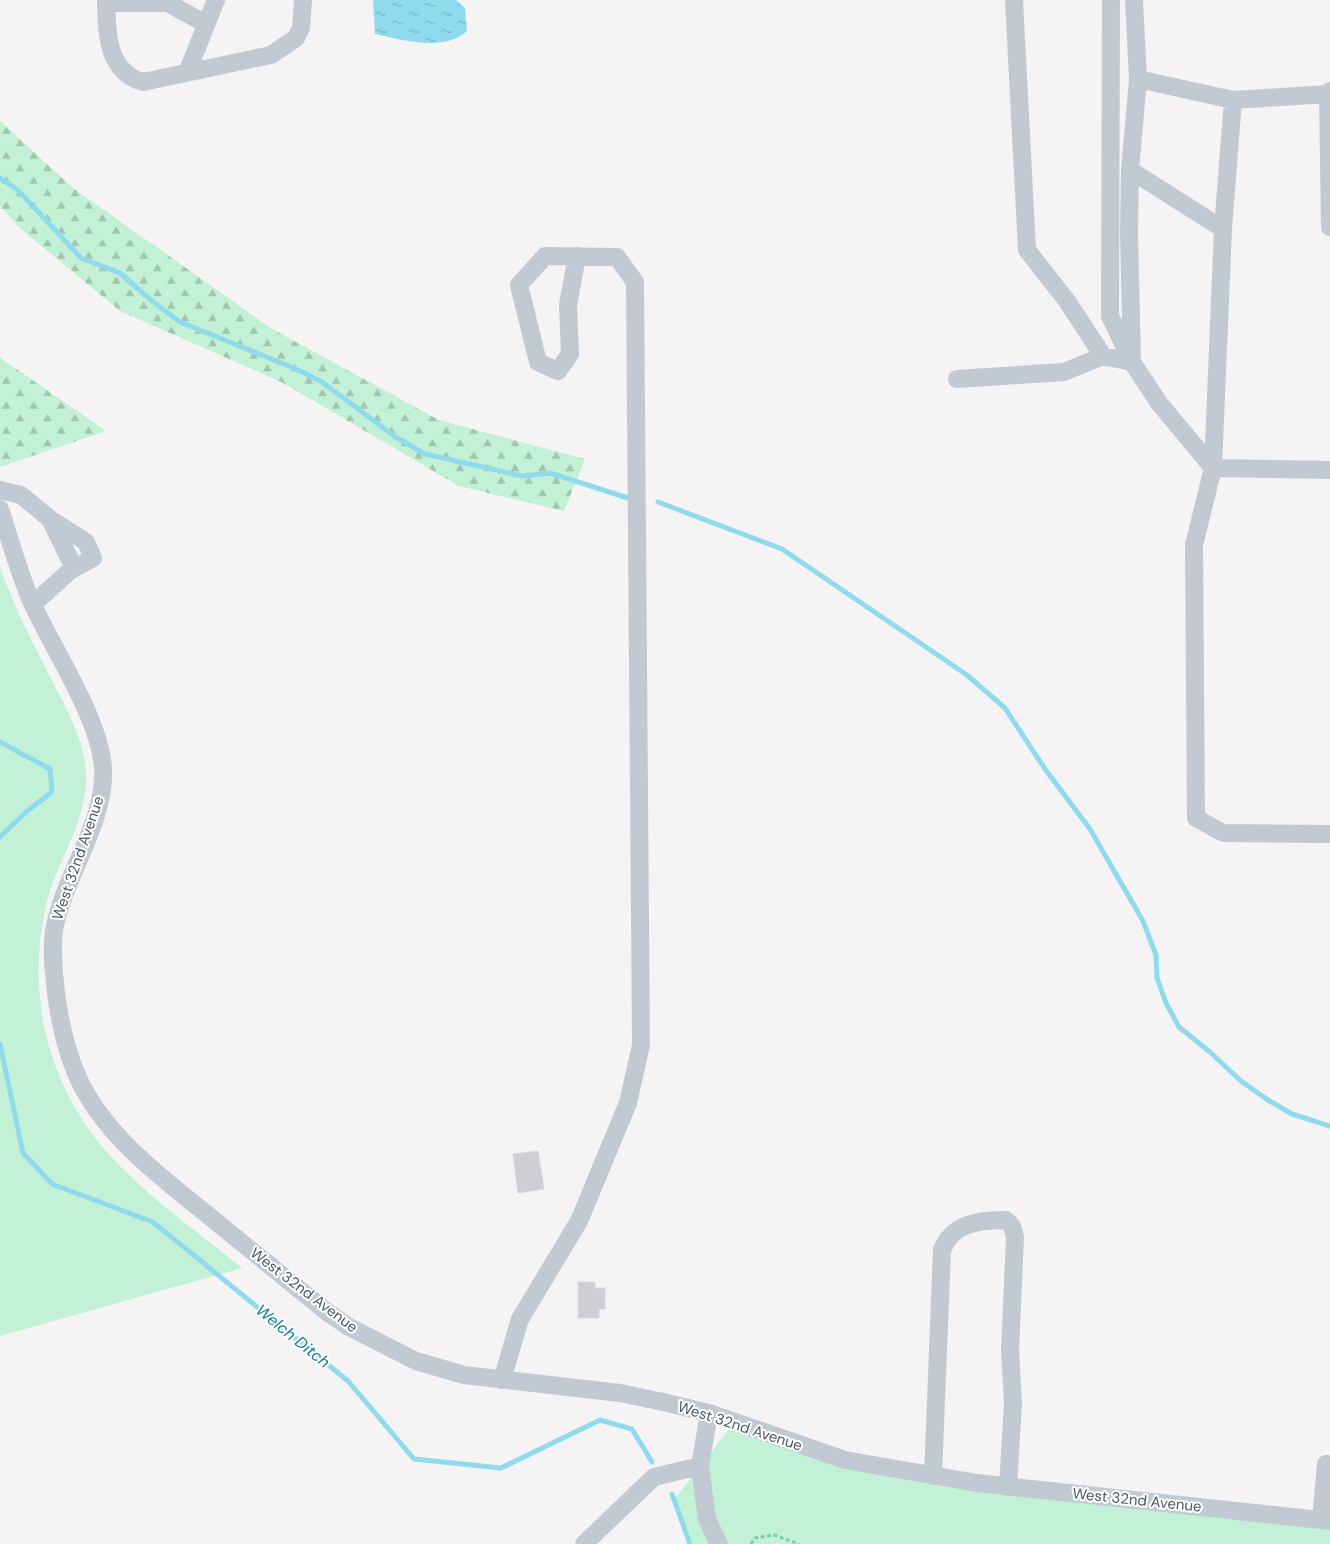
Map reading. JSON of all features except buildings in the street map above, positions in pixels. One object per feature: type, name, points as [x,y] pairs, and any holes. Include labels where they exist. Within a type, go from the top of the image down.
[{"type":"street","points":[[187,72],[216,0]]},
{"type":"street","points":[[206,24],[168,3],[106,2],[109,41],[116,64],[131,78],[144,82],[271,55],[296,38],[301,28],[303,0]]},
{"type":"street","points":[[1014,0],[1027,250],[1067,301],[1103,356]]},
{"type":"street","points":[[1111,0],[1110,316],[1132,362],[1159,403],[1213,468],[1330,470]]},
{"type":"street","points":[[1132,362],[1129,233],[1130,170],[1138,79],[1134,0]]},
{"type":"street","points":[[1138,79],[1234,100],[1329,93],[1330,227]]},
{"type":"street","points":[[1234,100],[1223,229],[1213,468],[1194,545],[1196,818],[1223,833],[1330,834]]},
{"type":"street","points":[[1130,170],[1223,229]]},
{"type":"street","points":[[502,1380],[520,1319],[579,1222],[625,1112],[641,1045],[635,282],[617,257],[577,256],[545,256],[519,285],[538,362],[558,372],[570,354],[568,305],[577,256]]},
{"type":"street","points":[[957,379],[1064,372],[1103,356],[1132,362]]},
{"type":"street","points":[[0,490],[21,495],[50,519],[74,568],[33,604]]},
{"type":"street","name":"West 32nd Avenue","points":[[0,508],[33,604],[87,713],[98,741],[103,768],[102,791],[95,818],[64,893],[54,934],[53,965],[59,1014],[69,1053],[81,1084],[120,1139],[156,1173],[327,1312],[364,1336],[416,1361],[464,1375],[620,1393],[709,1413],[845,1460],[1008,1487],[1326,1521]]},
{"type":"street","points":[[933,1476],[942,1250],[946,1237],[961,1227],[989,1220],[1006,1220],[1012,1226],[1015,1237],[1011,1321],[1013,1403],[1008,1487]]},
{"type":"street","points":[[709,1413],[700,1466],[707,1519],[719,1544]]},
{"type":"street","points":[[1326,1464],[1326,1521]]},
{"type":"street","points":[[584,1544],[654,1476],[700,1466]]},
{"type":"path","points":[[751,1544],[755,1538],[774,1535],[799,1544]]},
{"type":"green space","points":[[0,121],[73,188],[272,329],[439,420],[585,459],[564,511],[459,486],[283,383],[120,311],[21,229],[0,206]]},
{"type":"green space","points":[[0,357],[2,359],[106,431],[0,467]]},
{"type":"green space","points":[[0,567],[20,616],[76,729],[86,772],[86,790],[82,807],[51,889],[40,939],[39,972],[41,1004],[46,1036],[56,1068],[69,1098],[86,1126],[107,1152],[172,1213],[242,1268],[0,1336]]},
{"type":"green space","points":[[733,1424],[870,1461],[1330,1529],[1330,1544],[689,1544],[674,1500]]},
{"type":"water","points":[[373,0],[456,0],[465,8],[467,31],[458,37],[436,43],[423,43],[375,34]]},
{"type":"waterway","points":[[0,178],[19,191],[81,258],[120,273],[180,322],[296,369],[322,382],[394,436],[425,454],[522,476],[550,473],[628,498]]},
{"type":"waterway","points":[[658,502],[782,549],[967,675],[1005,708],[1045,769],[1090,829],[1143,921],[1156,955],[1157,978],[1166,1003],[1179,1027],[1210,1052],[1241,1081],[1268,1100],[1292,1114],[1330,1126]]},
{"type":"waterway","name":"Welch Ditch","points":[[0,742],[50,769],[52,792],[26,812],[0,837]]},
{"type":"waterway","name":"Welch Ditch","points":[[0,1044],[23,1153],[52,1184],[153,1222],[348,1381],[414,1459],[501,1468],[600,1420],[632,1429],[652,1462]]},
{"type":"waterway","name":"Welch Ditch","points":[[672,1494],[690,1544]]}]
